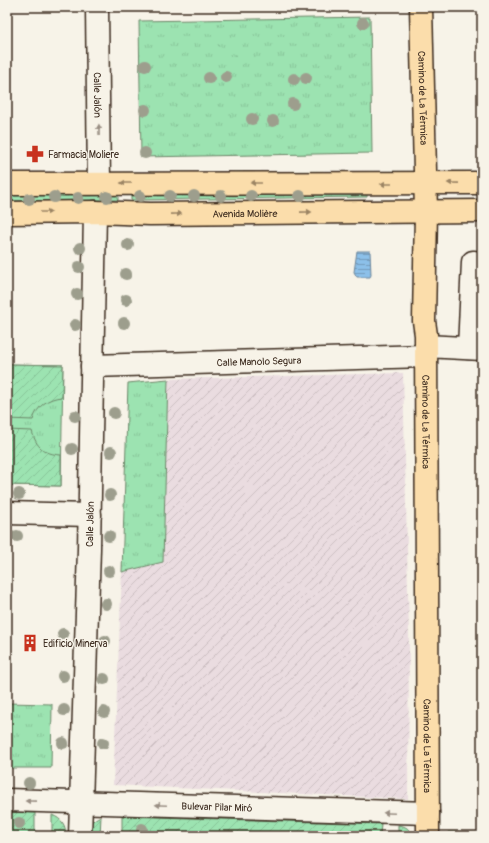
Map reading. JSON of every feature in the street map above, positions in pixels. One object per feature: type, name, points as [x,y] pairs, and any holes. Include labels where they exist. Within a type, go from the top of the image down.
[{"type":"main road","name":"Camino de La Térmica","points":[[421,7],[426,212],[424,321],[426,351],[428,836]]},
{"type":"main road","points":[[7,184],[482,183]]},
{"type":"main road","name":"Avenida Molière","points":[[7,213],[95,212],[158,214],[482,211]]},
{"type":"street","name":"Calle Jalón","points":[[97,7],[99,183]]},
{"type":"street","name":"Calle Jalón","points":[[80,836],[90,515],[95,212]]},
{"type":"street","points":[[476,348],[473,262],[482,263]]},
{"type":"street","name":"Calle Manolo Segura","points":[[92,366],[476,348]]},
{"type":"street","points":[[7,512],[90,515]]},
{"type":"street","name":"Bulevar Pilar Miró","points":[[7,800],[428,813]]},
{"type":"shaded area","points":[[403,373],[409,635],[408,799],[113,785],[122,572],[163,562],[168,379]]},
{"type":"green space","points":[[370,17],[372,153],[141,157],[139,21]]},
{"type":"green space","points":[[367,191],[367,197],[131,200],[131,194]]},
{"type":"green space","points":[[118,194],[118,200],[7,201],[7,195]]},
{"type":"green space","points":[[7,364],[63,365],[61,486],[7,485]]},
{"type":"green space","points":[[7,364],[63,365],[62,397],[52,399],[40,407],[33,420],[7,419]]},
{"type":"green space","points":[[168,379],[163,562],[122,572],[128,383]]},
{"type":"green space","points":[[7,430],[32,431],[38,445],[42,449],[50,453],[61,455],[61,486],[7,485]]},
{"type":"green space","points":[[7,703],[52,704],[51,768],[7,768]]},
{"type":"green space","points":[[7,812],[35,813],[35,835],[7,834]]},
{"type":"green space","points":[[52,815],[63,823],[66,836],[52,836]]},
{"type":"green space","points":[[101,816],[100,836],[88,836],[91,824],[95,819]]},
{"type":"green space","points":[[122,816],[381,824],[380,836],[122,836]]},
{"type":"green space","points":[[398,825],[407,828],[412,836],[398,836]]},
{"type":"green space","points":[[448,832],[482,833],[482,836],[448,836]]},
{"type":"water","points":[[357,251],[370,251],[370,277],[357,277],[354,272]]},
{"type":"place","name":"Farmacia Moliere","points":[[35,154]]},
{"type":"place","name":"Edificio Minerva","points":[[30,643]]}]
